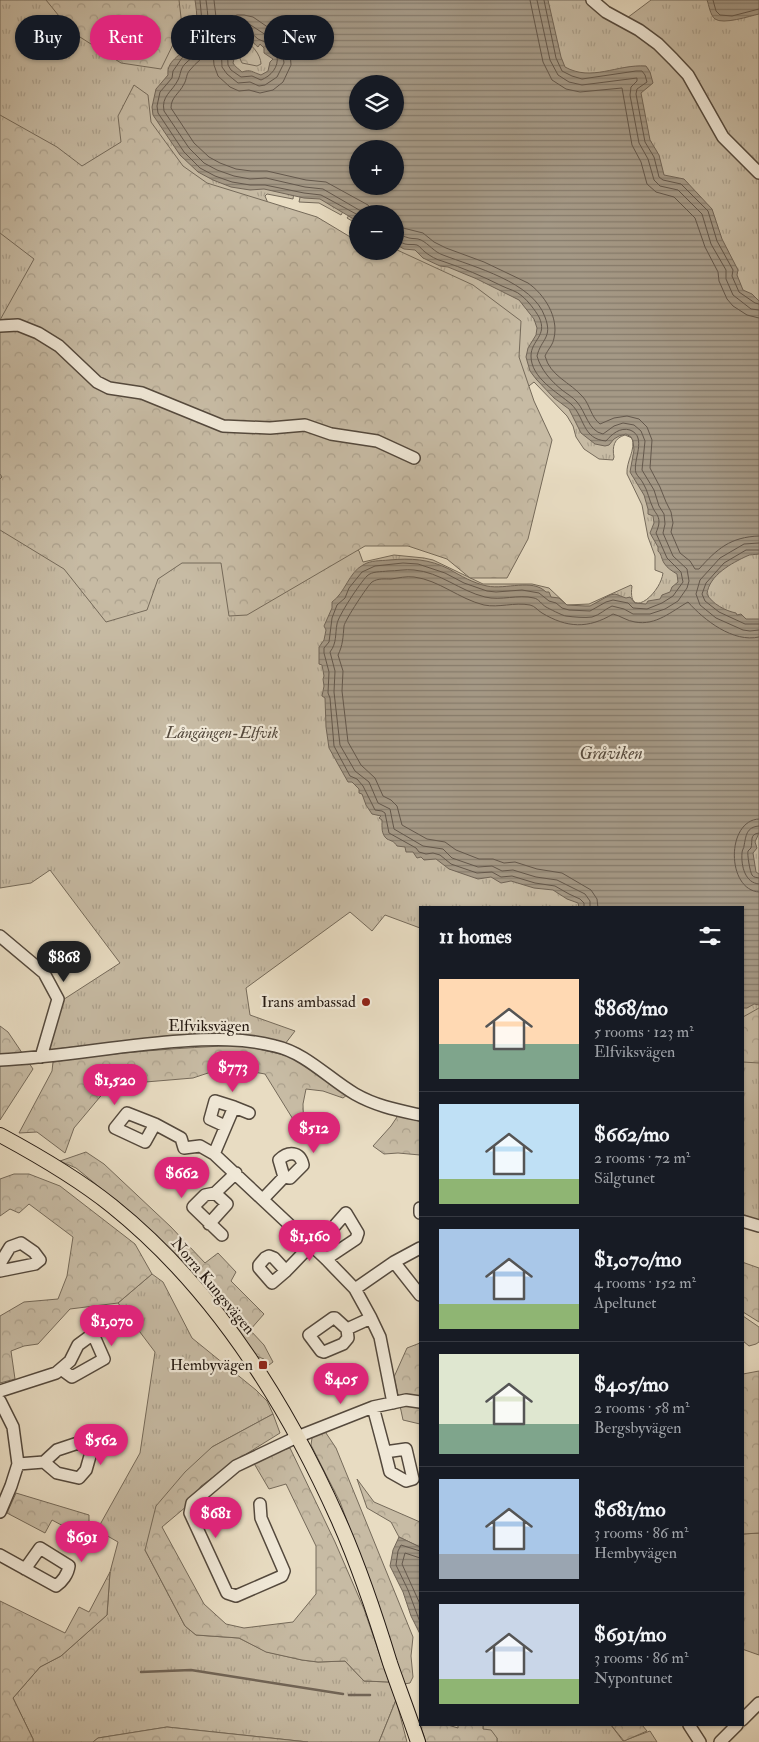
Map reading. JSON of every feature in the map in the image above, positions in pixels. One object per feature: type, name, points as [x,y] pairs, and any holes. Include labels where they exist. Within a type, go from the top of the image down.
[{"type":"main road","name":"Norra Kungsvägen","points":[[0,1135],[47,1161],[89,1189],[134,1225],[170,1259],[195,1287],[260,1375],[297,1436],[350,1546],[418,1742]]},
{"type":"street","points":[[592,0],[606,12],[639,30],[658,44],[688,74],[723,137],[759,173]]},
{"type":"street","points":[[0,326],[18,325],[38,333],[59,346],[97,382],[110,388],[142,393],[223,426],[270,428],[305,425],[331,434],[377,441],[414,458]]},
{"type":"street","points":[[0,936],[44,973],[58,999],[41,1058]]},
{"type":"street","name":"Elfviksvägen","points":[[0,1060],[41,1058],[155,1043],[244,1040],[275,1046],[293,1052],[366,1100],[385,1108],[419,1114]]},
{"type":"street","points":[[225,1126],[210,1119],[215,1101],[249,1113]]},
{"type":"street","points":[[214,1154],[234,1107]]},
{"type":"street","points":[[154,1124],[182,1138],[184,1148],[200,1146],[214,1154],[311,1245],[330,1256],[355,1289],[371,1318],[382,1344],[394,1403]]},
{"type":"street","points":[[222,1235],[193,1206],[205,1195],[215,1193],[236,1173]]},
{"type":"street","points":[[263,1199],[284,1177]]},
{"type":"street","points":[[209,1224],[227,1204],[215,1193]]},
{"type":"street","points":[[744,1222],[759,1226]]},
{"type":"street","points":[[286,1271],[311,1245]]},
{"type":"street","points":[[355,1289],[394,1262],[419,1249]]},
{"type":"street","points":[[394,1262],[419,1293]]},
{"type":"street","points":[[347,1329],[371,1318]]},
{"type":"street","points":[[0,1391],[56,1373],[60,1369]]},
{"type":"street","points":[[260,1504],[261,1518],[284,1571],[282,1576],[236,1596],[227,1594],[190,1513],[192,1503],[236,1466],[297,1436],[373,1407],[406,1400],[419,1402]]},
{"type":"street","points":[[0,1401],[13,1427],[18,1464],[6,1484],[0,1512]]},
{"type":"street","points":[[373,1407],[385,1452]]},
{"type":"street","points":[[18,1464],[44,1462]]},
{"type":"street","points":[[0,1555],[25,1569]]},
{"type":"street","points":[[744,1718],[759,1703]]},
{"type":"street","points":[[690,1726],[700,1742]]},
{"type":"street","points":[[720,1742],[736,1726]]},
{"type":"green space","name":"Långängen-Elfvik","points":[[0,0],[600,0],[627,18],[651,0],[759,0],[759,1223],[744,1217],[744,906],[419,906],[419,928],[385,915],[372,931],[350,912],[246,988],[250,1015],[295,1031],[285,1044],[136,1041],[41,1052],[55,1005],[120,963],[50,870],[31,883],[0,888]],"holes":[[[534,382],[567,416],[573,426],[576,437],[584,449],[599,459],[613,460],[613,450],[618,438],[625,435],[632,438],[633,447],[627,474],[642,505],[648,537],[655,556],[655,570],[663,573],[656,589],[644,601],[634,602],[631,585],[589,604],[567,605],[549,588],[532,584],[483,584],[433,560],[424,558],[394,555],[363,562],[359,551],[319,505],[499,409]]]},
{"type":"green space","points":[[46,0],[179,0],[181,15],[171,15],[171,49],[161,69],[121,63],[116,60],[161,60],[161,15],[90,15],[90,43],[80,37],[80,15],[58,15]]},
{"type":"green space","points":[[254,49],[261,64],[257,66],[242,63],[241,60],[254,60]]},
{"type":"green space","points":[[134,85],[148,95],[151,122],[183,166],[207,183],[317,217],[349,236],[349,260],[404,260],[404,253],[473,285],[521,321],[519,357],[534,401],[552,440],[528,539],[507,578],[470,578],[447,559],[408,546],[365,546],[247,615],[229,616],[221,563],[182,563],[158,579],[147,610],[106,622],[64,569],[0,530],[0,479],[2,477],[0,474],[0,320],[34,259],[0,233],[0,115],[57,147],[82,166],[121,142],[118,116]]},
{"type":"green space","points":[[759,1008],[759,1063],[744,1062],[744,1016]]},
{"type":"green space","points":[[0,1026],[8,1032],[33,1069],[0,1120]]},
{"type":"green space","points":[[242,1045],[288,1056],[312,1069],[347,1095],[343,1098],[323,1091],[306,1089],[303,1104],[304,1137],[265,1074],[226,1067],[193,1078],[110,1085],[74,1128],[65,1153],[37,1132],[19,1133],[52,1071],[53,1062],[147,1051]]},
{"type":"green space","points":[[399,1114],[419,1117],[419,1155],[384,1154],[373,1146]]},
{"type":"green space","points":[[86,1152],[104,1164],[171,1227],[205,1263],[218,1253],[236,1272],[231,1281],[264,1314],[250,1330],[264,1345],[273,1362],[269,1365],[264,1359],[256,1356],[182,1260],[119,1203],[76,1168],[60,1161]]},
{"type":"green space","points":[[14,1174],[29,1174],[60,1186],[135,1244],[152,1274],[118,1303],[70,1309],[38,1344],[24,1346],[11,1351],[15,1379],[0,1383],[0,1316],[24,1302],[58,1299],[67,1276],[73,1237],[29,1204],[19,1213],[10,1209],[0,1216],[0,1179]]},
{"type":"green space","points":[[744,1263],[759,1268],[759,1322],[744,1313]]},
{"type":"green space","points":[[152,1274],[163,1282],[192,1338],[256,1390],[267,1401],[273,1414],[212,1447],[145,1550],[185,1626],[196,1635],[239,1638],[267,1652],[302,1660],[318,1662],[345,1661],[364,1681],[389,1682],[396,1700],[379,1742],[308,1742],[167,1727],[98,1738],[93,1742],[33,1742],[13,1698],[40,1667],[61,1656],[107,1615],[110,1572],[118,1542],[97,1530],[140,1453],[155,1352],[118,1303]]},
{"type":"green space","points":[[744,1317],[759,1327],[759,1342],[749,1346],[744,1342]]},
{"type":"green space","points":[[419,1343],[419,1424],[403,1420],[394,1377],[407,1348]]},
{"type":"green space","points":[[759,1371],[759,1533],[744,1534],[744,1374]]},
{"type":"green space","points":[[273,1414],[280,1433],[235,1461],[201,1486],[187,1506],[162,1527],[204,1604],[226,1624],[244,1628],[293,1622],[316,1594],[316,1546],[286,1484],[269,1489],[252,1460],[290,1448],[335,1542],[364,1609],[389,1682],[364,1681],[345,1661],[318,1662],[302,1660],[266,1652],[239,1638],[196,1635],[185,1626],[145,1550],[156,1506],[185,1472],[212,1447]]},
{"type":"green space","points":[[324,1430],[336,1448],[413,1637],[411,1656],[413,1677],[410,1683],[404,1684],[374,1594],[340,1502],[311,1445],[312,1438]]},
{"type":"green space","points":[[357,1479],[374,1502],[419,1522],[419,1547],[399,1537],[391,1522],[367,1508]]},
{"type":"green space","points":[[16,1493],[89,1515],[89,1522],[82,1536],[52,1520],[45,1533],[7,1513]]},
{"type":"green space","points":[[759,1533],[759,1655],[744,1650],[744,1534]]},
{"type":"green space","points":[[110,1572],[107,1615],[61,1656],[40,1667],[13,1698],[33,1742],[0,1742],[0,1601],[65,1633],[79,1607],[89,1612]]},
{"type":"green space","points":[[396,1700],[407,1742],[379,1742]]},
{"type":"green space","points":[[420,1726],[451,1726],[458,1728],[458,1726],[483,1726],[483,1729],[491,1730],[497,1738],[497,1742],[426,1742]]},
{"type":"green space","points":[[483,1726],[612,1726],[623,1741],[650,1731],[657,1742],[497,1742],[497,1738],[483,1729]]},
{"type":"green space","points":[[612,1726],[643,1726],[647,1731],[624,1741]]},
{"type":"green space","points":[[167,1727],[308,1742],[93,1742],[98,1738]]},
{"type":"water","name":"Gråviken","points":[[195,0],[548,0],[565,67],[585,73],[595,73],[646,66],[650,72],[653,83],[641,93],[650,140],[659,155],[664,175],[684,179],[712,209],[722,239],[738,270],[737,275],[743,290],[752,294],[759,301],[759,554],[748,555],[722,570],[712,581],[707,594],[712,601],[724,609],[737,615],[741,614],[746,619],[759,619],[759,833],[755,842],[757,848],[753,853],[756,872],[759,874],[759,1005],[754,1004],[744,1008],[744,906],[579,906],[578,903],[567,899],[553,890],[534,888],[511,881],[501,883],[491,877],[478,879],[449,869],[436,859],[424,860],[421,857],[417,858],[413,852],[406,852],[405,847],[397,846],[394,842],[387,839],[383,833],[382,820],[379,818],[381,816],[372,814],[362,794],[359,793],[359,789],[352,782],[348,782],[329,748],[325,698],[322,696],[324,676],[322,665],[319,664],[319,647],[324,640],[326,630],[324,626],[332,608],[332,602],[358,568],[372,561],[412,559],[427,561],[482,585],[494,587],[534,586],[549,592],[551,597],[559,598],[567,605],[585,606],[590,606],[615,594],[626,598],[630,597],[635,603],[646,604],[648,601],[660,599],[662,595],[670,592],[672,587],[678,582],[677,574],[664,563],[650,533],[654,523],[653,516],[648,514],[644,495],[630,472],[634,450],[631,437],[626,434],[614,439],[609,445],[595,444],[581,433],[569,409],[554,398],[536,379],[530,371],[526,357],[528,348],[536,335],[537,328],[534,319],[519,300],[477,279],[423,258],[415,250],[404,249],[404,205],[349,205],[349,216],[320,199],[304,198],[264,189],[250,190],[231,187],[198,172],[180,155],[153,115],[152,107],[156,89],[168,75],[168,69],[173,61],[234,60],[233,63],[242,72],[250,71],[261,75],[268,71],[272,60],[334,60],[334,15],[264,15],[264,48],[260,44],[258,47],[254,43],[254,15],[196,15]]},
{"type":"water","points":[[707,0],[759,0],[759,14],[730,21],[719,21],[712,15]]},
{"type":"water","points":[[399,1537],[419,1547],[419,1632],[390,1566],[393,1550]]},
{"type":"waterway","points":[[141,1672],[191,1670],[343,1694]]},
{"type":"waterway","points":[[349,1695],[370,1695]]},
{"type":"place","name":"Irans ambassad","points":[[366,1002]]},
{"type":"place","name":"Hembyvägen","points":[[263,1365]]}]
